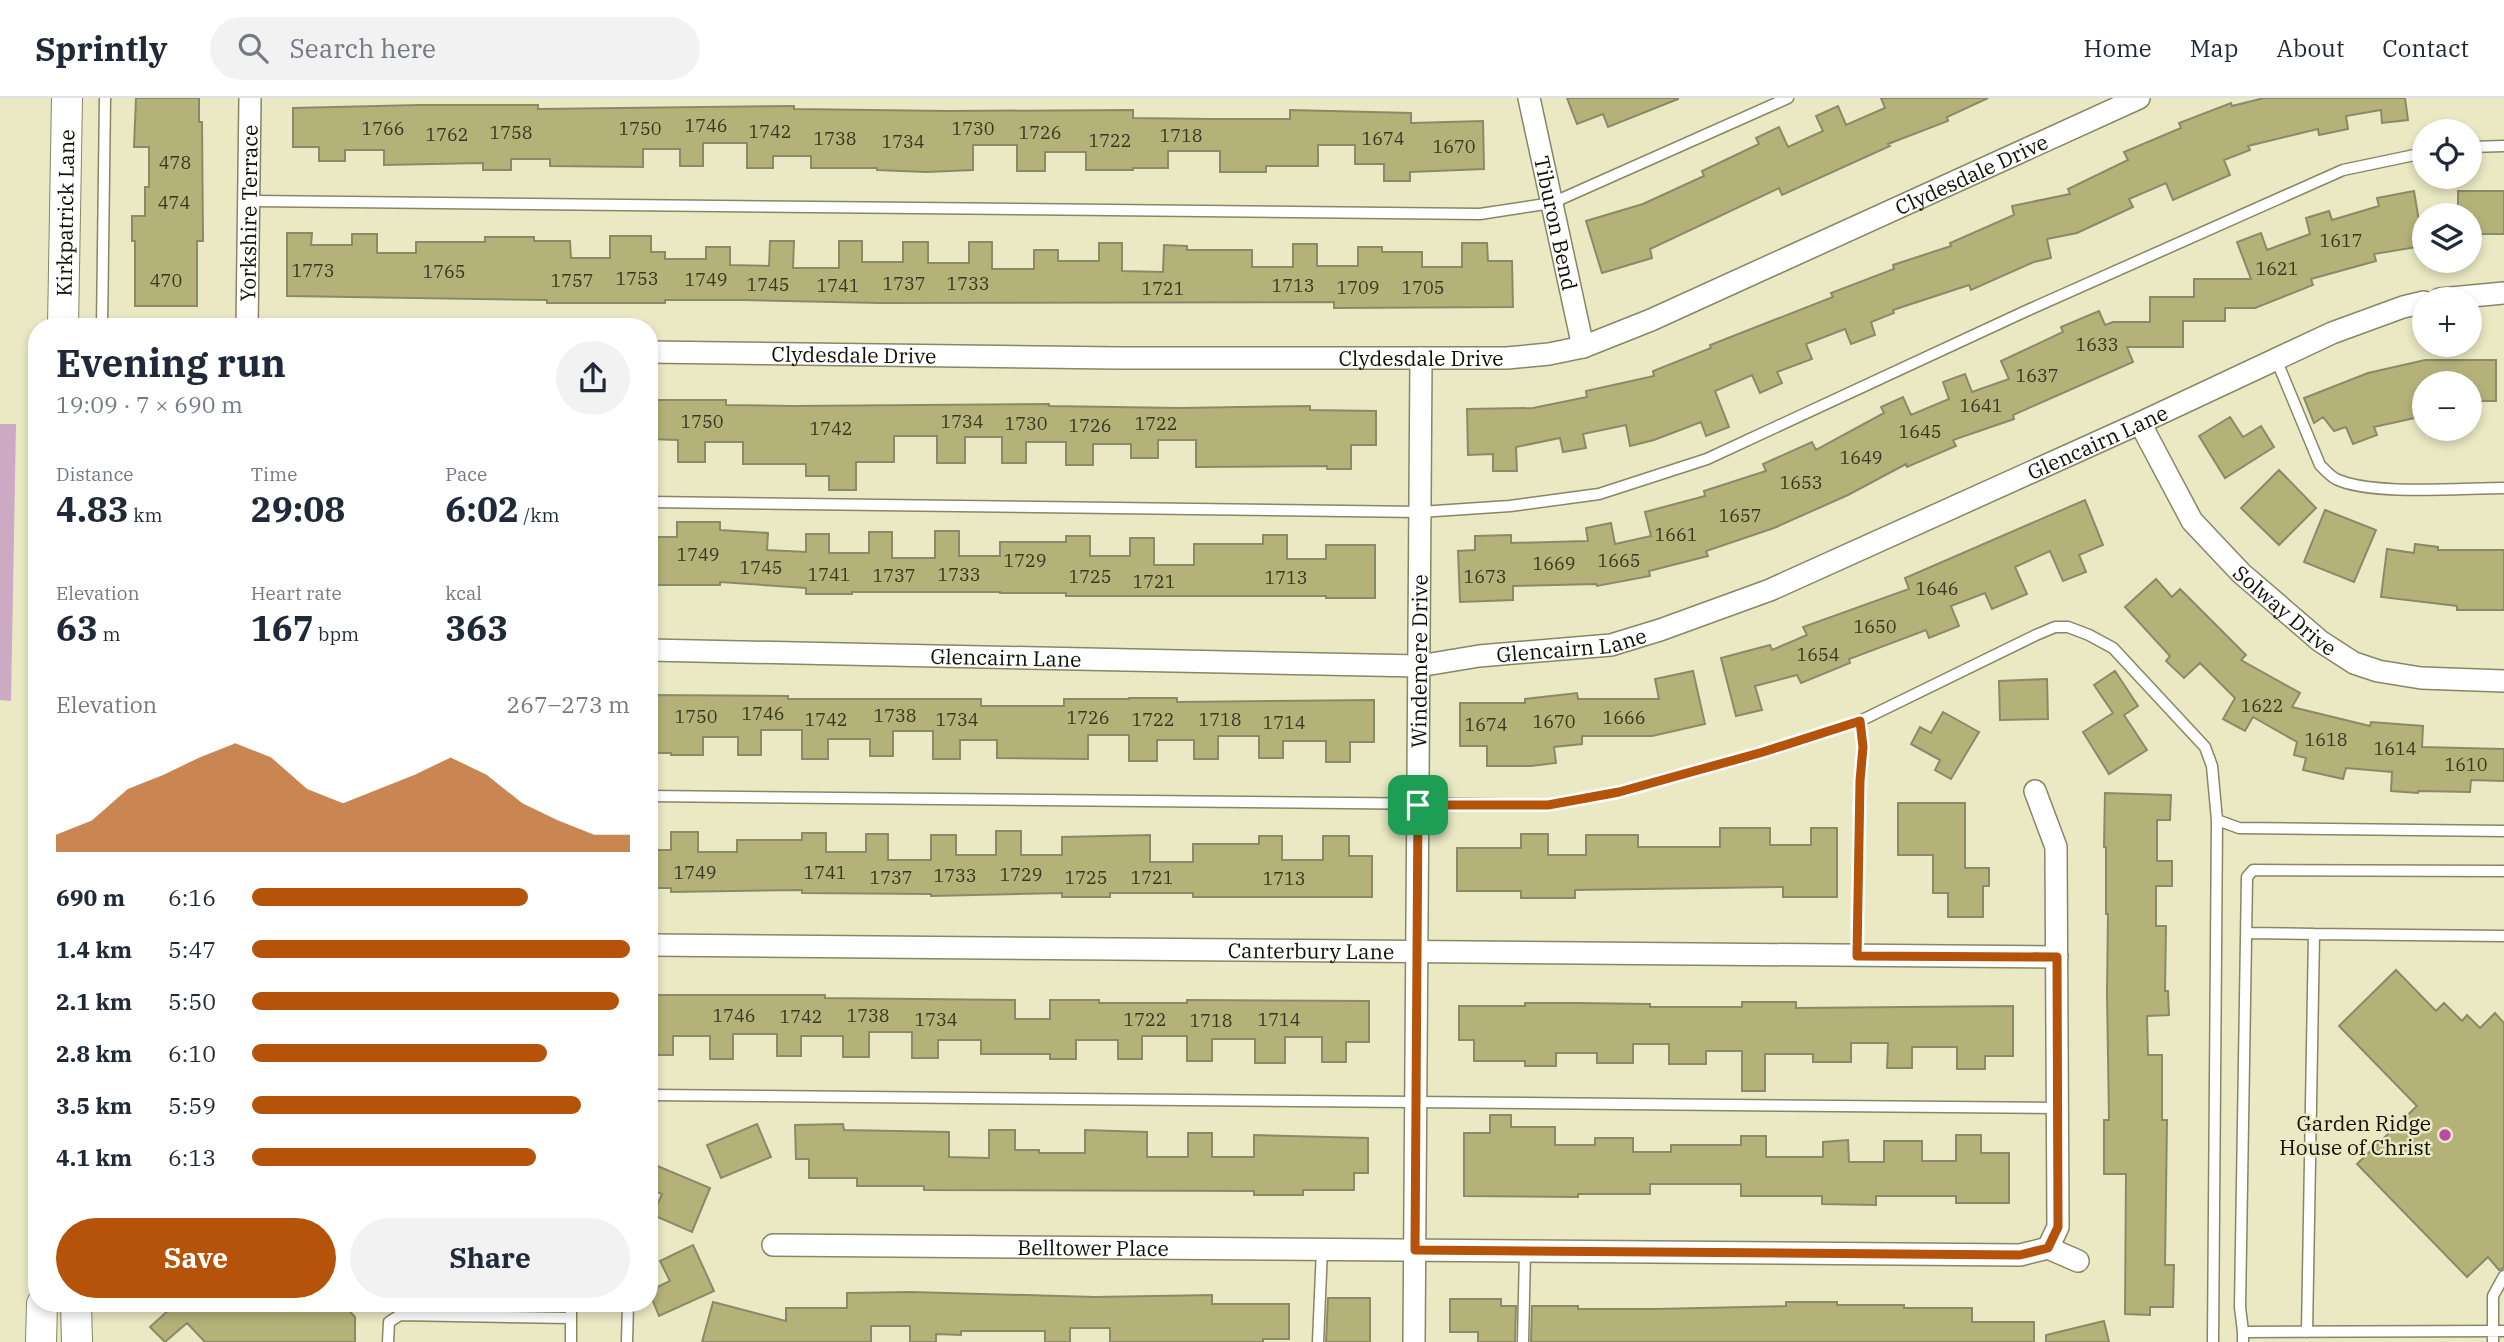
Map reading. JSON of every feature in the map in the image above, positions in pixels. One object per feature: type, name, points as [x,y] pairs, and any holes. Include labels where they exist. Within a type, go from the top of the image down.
[{"type":"street","name":"Kirkpatrick Lane","points":[[64,318],[67,98]]},
{"type":"street","name":"Yorkshire Terrace","points":[[247,318],[250,98]]},
{"type":"street","name":"Tiburon Bend","points":[[1529,98],[1583,347]]},
{"type":"street","name":"Clydesdale Drive","points":[[658,352],[1118,358],[1507,358],[1549,354],[1583,347],[1651,320],[2139,98]]},
{"type":"street","points":[[2482,295],[2504,293]]},
{"type":"street","name":"Glencairn Lane","points":[[658,650],[1419,666],[1479,656],[1611,645],[1770,590],[2140,424],[2332,333],[2412,305]]},
{"type":"street","name":"Windemere Drive","points":[[1414,1342],[1421,358]]},
{"type":"street","name":"Solway Drive","points":[[2140,424],[2192,522],[2241,573],[2320,641],[2354,663],[2378,671],[2421,678],[2504,681]]},
{"type":"street","points":[[2035,791],[2056,847],[2058,1227],[2048,1248],[2078,1261]]},
{"type":"street","name":"Canterbury Lane","points":[[658,945],[2057,957]]},
{"type":"street","name":"Belltower Place","points":[[773,1245],[2020,1255],[2048,1248]]},
{"type":"street","points":[[41,1342],[42,1312]]},
{"type":"street","points":[[76,1312],[76,1342]]},
{"type":"lane","points":[[102,318],[105,98]]},
{"type":"lane","points":[[248,201],[1480,214],[1552,203],[1788,98]]},
{"type":"lane","points":[[2482,147],[2504,146]]},
{"type":"lane","points":[[658,502],[1420,512],[1510,506],[1599,494],[1707,459],[2026,311],[2343,170],[2412,156]]},
{"type":"lane","points":[[2276,359],[2320,465],[2333,478],[2354,486],[2381,488],[2504,488]]},
{"type":"lane","points":[[658,796],[1548,805],[1619,792],[1763,752],[1860,721],[2036,635],[2055,627],[2068,627],[2113,648],[2205,747],[2212,765],[2217,820],[2213,1342]]},
{"type":"lane","points":[[1857,956],[1863,747],[1860,721]]},
{"type":"lane","points":[[2217,820],[2239,828],[2504,831]]},
{"type":"lane","points":[[2504,871],[2253,870],[2247,877],[2240,1307],[2243,1337],[2307,1332],[2496,1334],[2493,1296],[2504,1276]]},
{"type":"lane","points":[[2246,933],[2504,936]]},
{"type":"lane","points":[[2307,1332],[2314,934]]},
{"type":"lane","points":[[658,1095],[2058,1108]]},
{"type":"lane","points":[[1318,1342],[1322,1249]]},
{"type":"lane","points":[[1523,1342],[1525,1251]]},
{"type":"lane","points":[[571,1312],[571,1342]]},
{"type":"lane","points":[[628,1312],[628,1342]]},
{"type":"lane","points":[[388,1342],[389,1322],[400,1315],[571,1318]]},
{"type":"shaded area","points":[[0,424],[16,424],[11,701],[0,700]]},
{"type":"building","points":[[136,98],[199,98],[199,122],[202,122],[203,241],[197,241],[197,306],[135,306],[135,241],[132,241],[132,216],[145,216],[145,187],[149,187],[149,147],[134,147]]},
{"type":"building","points":[[1567,98],[1678,99],[1608,127],[1603,114],[1577,124]]},
{"type":"building","points":[[1881,98],[1988,98],[1947,117],[1948,121],[1888,144],[1890,146],[1782,195],[1779,188],[1650,249],[1652,258],[1602,273],[1586,221],[1643,204],[1704,176],[1702,171],[1759,144],[1756,138],[1779,127],[1788,147],[1823,131],[1816,116],[1838,106],[1846,125],[1885,108]]},
{"type":"building","points":[[2264,98],[2405,98],[2408,120],[2382,123],[2381,110],[2346,116],[2348,129],[2319,135],[2318,129],[2248,146],[2250,150],[2224,160],[2230,175],[2173,200],[2166,183],[2129,199],[2133,207],[2077,233],[2047,239],[2051,258],[2034,262],[1971,290],[1969,285],[1893,310],[1894,313],[1871,322],[1875,335],[1851,344],[1845,329],[1806,344],[1812,359],[1777,372],[1782,383],[1760,393],[1752,375],[1715,391],[1729,427],[1706,436],[1701,422],[1630,446],[1626,425],[1583,434],[1586,448],[1563,452],[1560,438],[1516,447],[1517,471],[1493,471],[1493,454],[1468,455],[1467,409],[1533,408],[1587,397],[1586,391],[1654,376],[1653,371],[1711,348],[1710,345],[1833,297],[1831,293],[1894,269],[1893,265],[1951,246],[1950,243],[2014,215],[2012,206],[2070,194],[2068,189],[2128,160],[2124,152],[2181,128],[2179,123],[2231,103],[2232,106]]},
{"type":"building","points":[[538,105],[538,109],[794,106],[794,109],[948,111],[1133,110],[1133,118],[1210,119],[1290,119],[1290,110],[1411,113],[1411,123],[1483,121],[1484,169],[1410,172],[1410,181],[1384,181],[1384,164],[1355,164],[1355,145],[1318,145],[1318,166],[1266,166],[1266,172],[1220,172],[1220,151],[1168,151],[1168,168],[1133,170],[1086,170],[1086,152],[1045,152],[1045,171],[1017,171],[1017,145],[973,145],[973,170],[926,172],[877,168],[811,168],[811,156],[773,156],[773,168],[747,168],[747,143],[703,143],[703,166],[680,166],[680,149],[643,149],[643,167],[550,166],[550,159],[511,159],[511,170],[483,170],[483,163],[384,165],[384,150],[345,150],[345,161],[319,161],[319,147],[293,147],[293,108]]},
{"type":"building","points":[[2414,191],[2416,203],[2412,203],[2412,248],[2374,254],[2376,261],[2311,279],[2313,285],[2255,308],[2225,308],[2225,321],[2183,321],[2183,347],[2127,347],[2133,362],[2013,415],[2014,419],[1953,440],[1956,446],[1907,467],[1906,464],[1848,495],[1774,528],[1706,551],[1708,556],[1649,571],[1650,576],[1597,586],[1513,586],[1513,600],[1460,602],[1458,551],[1475,550],[1475,536],[1511,535],[1511,543],[1588,541],[1586,528],[1611,523],[1615,544],[1651,536],[1645,512],[1705,496],[1704,491],[1766,471],[1763,464],[1812,442],[1816,450],[1884,413],[1881,407],[1903,397],[1911,415],[1949,399],[1943,382],[1965,374],[1972,392],[2009,379],[2001,361],[2063,332],[2061,327],[2099,311],[2105,325],[2113,322],[2150,322],[2150,297],[2194,297],[2194,279],[2251,279],[2237,242],[2261,233],[2267,250],[2310,234],[2306,218],[2329,211],[2332,220],[2379,206],[2377,198]]},
{"type":"building","points":[[2458,191],[2504,191],[2504,234],[2482,234],[2482,203],[2458,203]]},
{"type":"building","points":[[287,233],[312,233],[311,245],[352,245],[352,234],[377,234],[377,253],[416,253],[416,242],[485,242],[485,237],[534,237],[534,241],[570,241],[571,258],[610,258],[610,236],[651,236],[651,252],[665,252],[665,259],[706,259],[706,247],[730,247],[730,265],[769,266],[770,241],[794,241],[793,268],[839,268],[839,241],[862,241],[862,262],[903,262],[903,242],[928,242],[928,263],[969,263],[969,242],[992,242],[992,269],[1034,269],[1034,250],[1058,250],[1058,261],[1099,261],[1099,243],[1122,243],[1122,271],[1163,272],[1164,245],[1187,246],[1187,250],[1252,250],[1252,267],[1293,267],[1293,244],[1317,244],[1317,266],[1358,266],[1358,247],[1382,247],[1382,252],[1422,252],[1422,267],[1462,267],[1462,243],[1487,243],[1488,261],[1512,261],[1513,307],[1334,308],[1334,302],[880,303],[665,300],[665,303],[547,303],[547,300],[287,296]]},
{"type":"building","points":[[2425,360],[2496,360],[2496,401],[2482,401],[2482,371],[2412,371],[2412,419],[2374,427],[2377,435],[2353,444],[2346,427],[2334,431],[2323,417],[2314,423],[2304,398],[2368,373]]},
{"type":"building","points":[[658,400],[726,400],[726,405],[793,406],[1310,406],[1310,410],[1376,411],[1376,445],[1351,445],[1351,469],[1327,469],[1327,466],[1196,467],[1196,440],[1158,440],[1158,458],[1131,458],[1131,444],[1093,444],[1093,465],[1066,465],[1066,442],[1026,442],[1026,463],[1002,463],[1002,437],[965,437],[965,463],[937,463],[937,436],[894,436],[894,462],[856,462],[856,490],[829,490],[829,476],[806,476],[806,464],[743,464],[743,442],[705,442],[705,462],[678,462],[678,440],[658,439]]},
{"type":"building","points":[[2230,417],[2243,437],[2261,426],[2274,447],[2225,478],[2199,436]]},
{"type":"building","points":[[2279,470],[2316,508],[2279,545],[2241,508]]},
{"type":"building","points":[[2085,500],[2103,545],[2079,555],[2086,572],[2063,581],[2050,551],[2015,567],[2027,594],[1992,609],[1985,593],[1951,606],[1959,626],[1929,638],[1926,630],[1849,659],[1850,663],[1801,683],[1797,675],[1755,686],[1762,710],[1736,716],[1721,658],[1770,645],[1772,650],[1807,635],[1803,627],[1909,589],[1905,578]]},
{"type":"building","points":[[2325,510],[2376,530],[2354,582],[2304,562]]},
{"type":"building","points":[[677,522],[720,522],[720,530],[768,533],[767,550],[806,552],[806,534],[829,534],[829,553],[869,553],[869,532],[892,532],[892,558],[935,558],[935,531],[959,531],[959,556],[1000,556],[1000,542],[1066,542],[1066,536],[1090,536],[1090,556],[1130,556],[1130,538],[1154,538],[1154,565],[1194,565],[1194,544],[1263,544],[1263,535],[1287,535],[1287,559],[1326,559],[1326,545],[1375,545],[1375,598],[1066,596],[1066,593],[1000,592],[806,594],[806,588],[720,582],[720,585],[658,585],[658,537],[677,537]]},
{"type":"building","points":[[2415,544],[2438,547],[2438,550],[2504,550],[2504,610],[2457,610],[2457,606],[2381,597],[2387,549],[2414,553]]},
{"type":"building","points":[[2156,579],[2172,597],[2180,589],[2246,655],[2241,660],[2300,693],[2292,707],[2370,726],[2371,722],[2423,726],[2422,747],[2504,749],[2504,781],[2471,780],[2470,792],[2418,793],[2391,791],[2392,772],[2346,768],[2343,779],[2303,770],[2306,758],[2294,755],[2297,742],[2253,717],[2245,731],[2223,719],[2235,698],[2200,663],[2184,678],[2166,661],[2170,656],[2125,607]]},
{"type":"building","points":[[1693,671],[1705,724],[1652,736],[1582,736],[1582,744],[1554,747],[1556,763],[1531,766],[1487,766],[1487,746],[1460,746],[1460,703],[1525,703],[1525,699],[1577,693],[1578,699],[1659,699],[1655,679]]},
{"type":"building","points":[[2115,671],[2138,706],[2124,715],[2147,750],[2109,774],[2083,732],[2113,713],[2094,685]]},
{"type":"building","points":[[2047,679],[2048,719],[2000,720],[1999,681]]},
{"type":"building","points":[[658,695],[788,696],[788,699],[981,699],[981,706],[1064,706],[1064,699],[1129,698],[1177,698],[1177,702],[1374,700],[1374,742],[1350,742],[1350,762],[1326,762],[1326,741],[1283,741],[1283,758],[1259,758],[1259,736],[1218,736],[1218,759],[1194,759],[1194,740],[1157,740],[1157,761],[1129,761],[1129,735],[1088,735],[1088,759],[997,758],[997,740],[960,740],[960,759],[933,759],[933,731],[893,731],[893,756],[870,756],[870,739],[828,739],[828,759],[802,759],[802,730],[761,730],[761,755],[738,755],[738,737],[703,737],[703,755],[658,753]]},
{"type":"building","points":[[1943,712],[1979,732],[1951,779],[1935,770],[1940,760],[1911,744],[1920,727],[1931,733]]},
{"type":"building","points":[[2105,793],[2171,795],[2170,820],[2157,820],[2157,861],[2172,861],[2172,886],[2156,886],[2156,926],[2166,926],[2165,991],[2168,991],[2169,1015],[2147,1016],[2148,1055],[2162,1055],[2162,1120],[2167,1120],[2165,1265],[2174,1265],[2173,1307],[2150,1307],[2150,1315],[2125,1314],[2126,1174],[2104,1174],[2104,1120],[2109,1120]]},
{"type":"building","points":[[1898,803],[1965,803],[1965,868],[1989,868],[1989,886],[1983,886],[1983,917],[1948,917],[1948,893],[1933,893],[1933,855],[1898,855]]},
{"type":"building","points":[[1720,828],[1770,828],[1770,845],[1811,845],[1811,828],[1837,828],[1837,897],[1783,897],[1783,887],[1575,890],[1575,898],[1521,898],[1521,891],[1457,891],[1457,848],[1521,848],[1521,834],[1548,834],[1548,855],[1586,855],[1586,835],[1638,835],[1638,847],[1720,847]]},
{"type":"building","points":[[996,831],[1021,831],[1021,855],[1062,855],[1062,837],[1150,835],[1150,862],[1193,862],[1193,844],[1259,844],[1259,836],[1282,836],[1282,860],[1323,860],[1323,836],[1349,836],[1349,856],[1372,856],[1372,897],[1193,897],[1193,893],[1110,893],[1110,897],[1062,897],[1062,893],[931,896],[802,893],[802,890],[671,892],[671,888],[658,888],[658,850],[671,850],[671,832],[698,832],[698,852],[737,852],[737,840],[802,840],[802,833],[826,833],[826,852],[866,852],[866,834],[888,834],[888,860],[931,860],[931,835],[956,835],[956,855],[996,855]]},
{"type":"building","name":"Garden Ridge House of Christ","points":[[2396,970],[2436,1011],[2444,1003],[2462,1021],[2467,1015],[2480,1028],[2495,1013],[2504,1023],[2504,1268],[2499,1270],[2488,1257],[2467,1277],[2357,1164],[2417,1106],[2339,1026]]},
{"type":"building","points":[[658,995],[825,995],[825,998],[1015,1000],[1015,1019],[1050,1019],[1050,1000],[1099,1000],[1099,1003],[1187,1003],[1187,1000],[1369,1001],[1369,1042],[1346,1042],[1346,1062],[1322,1062],[1322,1037],[1285,1037],[1285,1063],[1255,1063],[1255,1039],[1212,1039],[1212,1061],[1187,1061],[1187,1036],[1142,1036],[1142,1059],[1118,1059],[1118,1040],[1076,1040],[1076,1059],[1050,1059],[1050,1054],[981,1054],[981,1040],[938,1040],[938,1058],[912,1058],[912,1032],[869,1032],[869,1057],[843,1057],[843,1036],[801,1036],[801,1056],[777,1056],[777,1034],[733,1034],[733,1059],[710,1059],[710,1036],[673,1036],[673,1055],[658,1055]]},
{"type":"building","points":[[1742,1002],[1796,1002],[1796,1008],[2013,1006],[2013,1056],[1985,1056],[1985,1069],[1957,1069],[1957,1047],[1912,1047],[1912,1068],[1887,1068],[1888,1043],[1851,1043],[1851,1062],[1813,1062],[1813,1054],[1765,1054],[1765,1091],[1742,1091],[1742,1051],[1706,1051],[1706,1064],[1669,1064],[1669,1044],[1633,1044],[1633,1063],[1597,1063],[1597,1053],[1556,1053],[1556,1066],[1525,1066],[1525,1061],[1474,1061],[1474,1040],[1459,1040],[1459,1006],[1578,1003],[1650,1004],[1650,1007],[1742,1007]]},
{"type":"building","points":[[1490,1115],[1511,1115],[1511,1127],[1555,1127],[1555,1145],[1595,1145],[1595,1138],[1633,1138],[1633,1152],[1671,1152],[1671,1145],[1741,1145],[1741,1136],[1766,1136],[1766,1157],[1823,1157],[1823,1142],[1848,1140],[1849,1162],[1884,1162],[1884,1141],[1922,1141],[1922,1161],[1956,1161],[1956,1135],[1981,1135],[1981,1153],[2009,1153],[2009,1203],[1956,1203],[1956,1196],[1876,1196],[1876,1205],[1822,1204],[1822,1196],[1741,1196],[1741,1184],[1650,1184],[1650,1194],[1578,1194],[1578,1197],[1464,1196],[1464,1133],[1490,1133]]},
{"type":"building","points":[[757,1124],[771,1157],[721,1178],[707,1145]]},
{"type":"building","points":[[843,1124],[844,1130],[949,1132],[949,1157],[989,1158],[989,1130],[1015,1130],[1015,1150],[1039,1150],[1039,1153],[1085,1153],[1085,1130],[1147,1132],[1147,1157],[1188,1157],[1188,1133],[1212,1133],[1212,1157],[1254,1157],[1254,1135],[1368,1138],[1368,1173],[1354,1173],[1354,1190],[1303,1190],[1303,1195],[1254,1195],[1254,1191],[924,1190],[924,1186],[857,1186],[857,1178],[809,1178],[809,1159],[796,1159],[795,1125]]},
{"type":"building","points":[[658,1166],[710,1188],[692,1232],[658,1217],[658,1203],[662,1194],[658,1192]]},
{"type":"building","points":[[693,1245],[714,1291],[659,1316],[658,1287],[670,1281],[660,1261]]},
{"type":"building","points":[[847,1293],[1095,1297],[1212,1295],[1212,1304],[1289,1304],[1289,1339],[1263,1339],[1263,1342],[1110,1342],[1110,1328],[1070,1328],[1070,1342],[1045,1342],[1045,1331],[961,1331],[961,1335],[936,1334],[936,1342],[910,1342],[910,1326],[871,1326],[871,1342],[702,1342],[713,1302],[786,1321],[786,1308],[847,1308]]},
{"type":"building","points":[[1328,1298],[1370,1298],[1370,1342],[1326,1342]]},
{"type":"building","points":[[1450,1299],[1501,1299],[1501,1306],[1516,1306],[1515,1342],[1478,1342],[1478,1332],[1450,1332]]},
{"type":"building","points":[[1786,1302],[1904,1305],[1904,1308],[1972,1308],[1972,1322],[2034,1322],[2034,1342],[1531,1342],[1532,1306],[1656,1309],[1786,1306]]},
{"type":"building","points":[[166,1312],[350,1312],[355,1317],[355,1342],[205,1342],[187,1323],[165,1342],[150,1327]]},
{"type":"building","points":[[2104,1321],[2109,1342],[2046,1342],[2046,1335]]},
{"type":"place","name":"Garden Ridge House of Christ","points":[[2445,1135]]},
{"type":"route","points":[[1860,721],[1863,747],[1857,956],[2057,957],[2058,1227],[2048,1248],[2020,1255],[1415,1250],[1418,805],[1548,805],[1619,792],[1763,752],[1860,721]]}]
